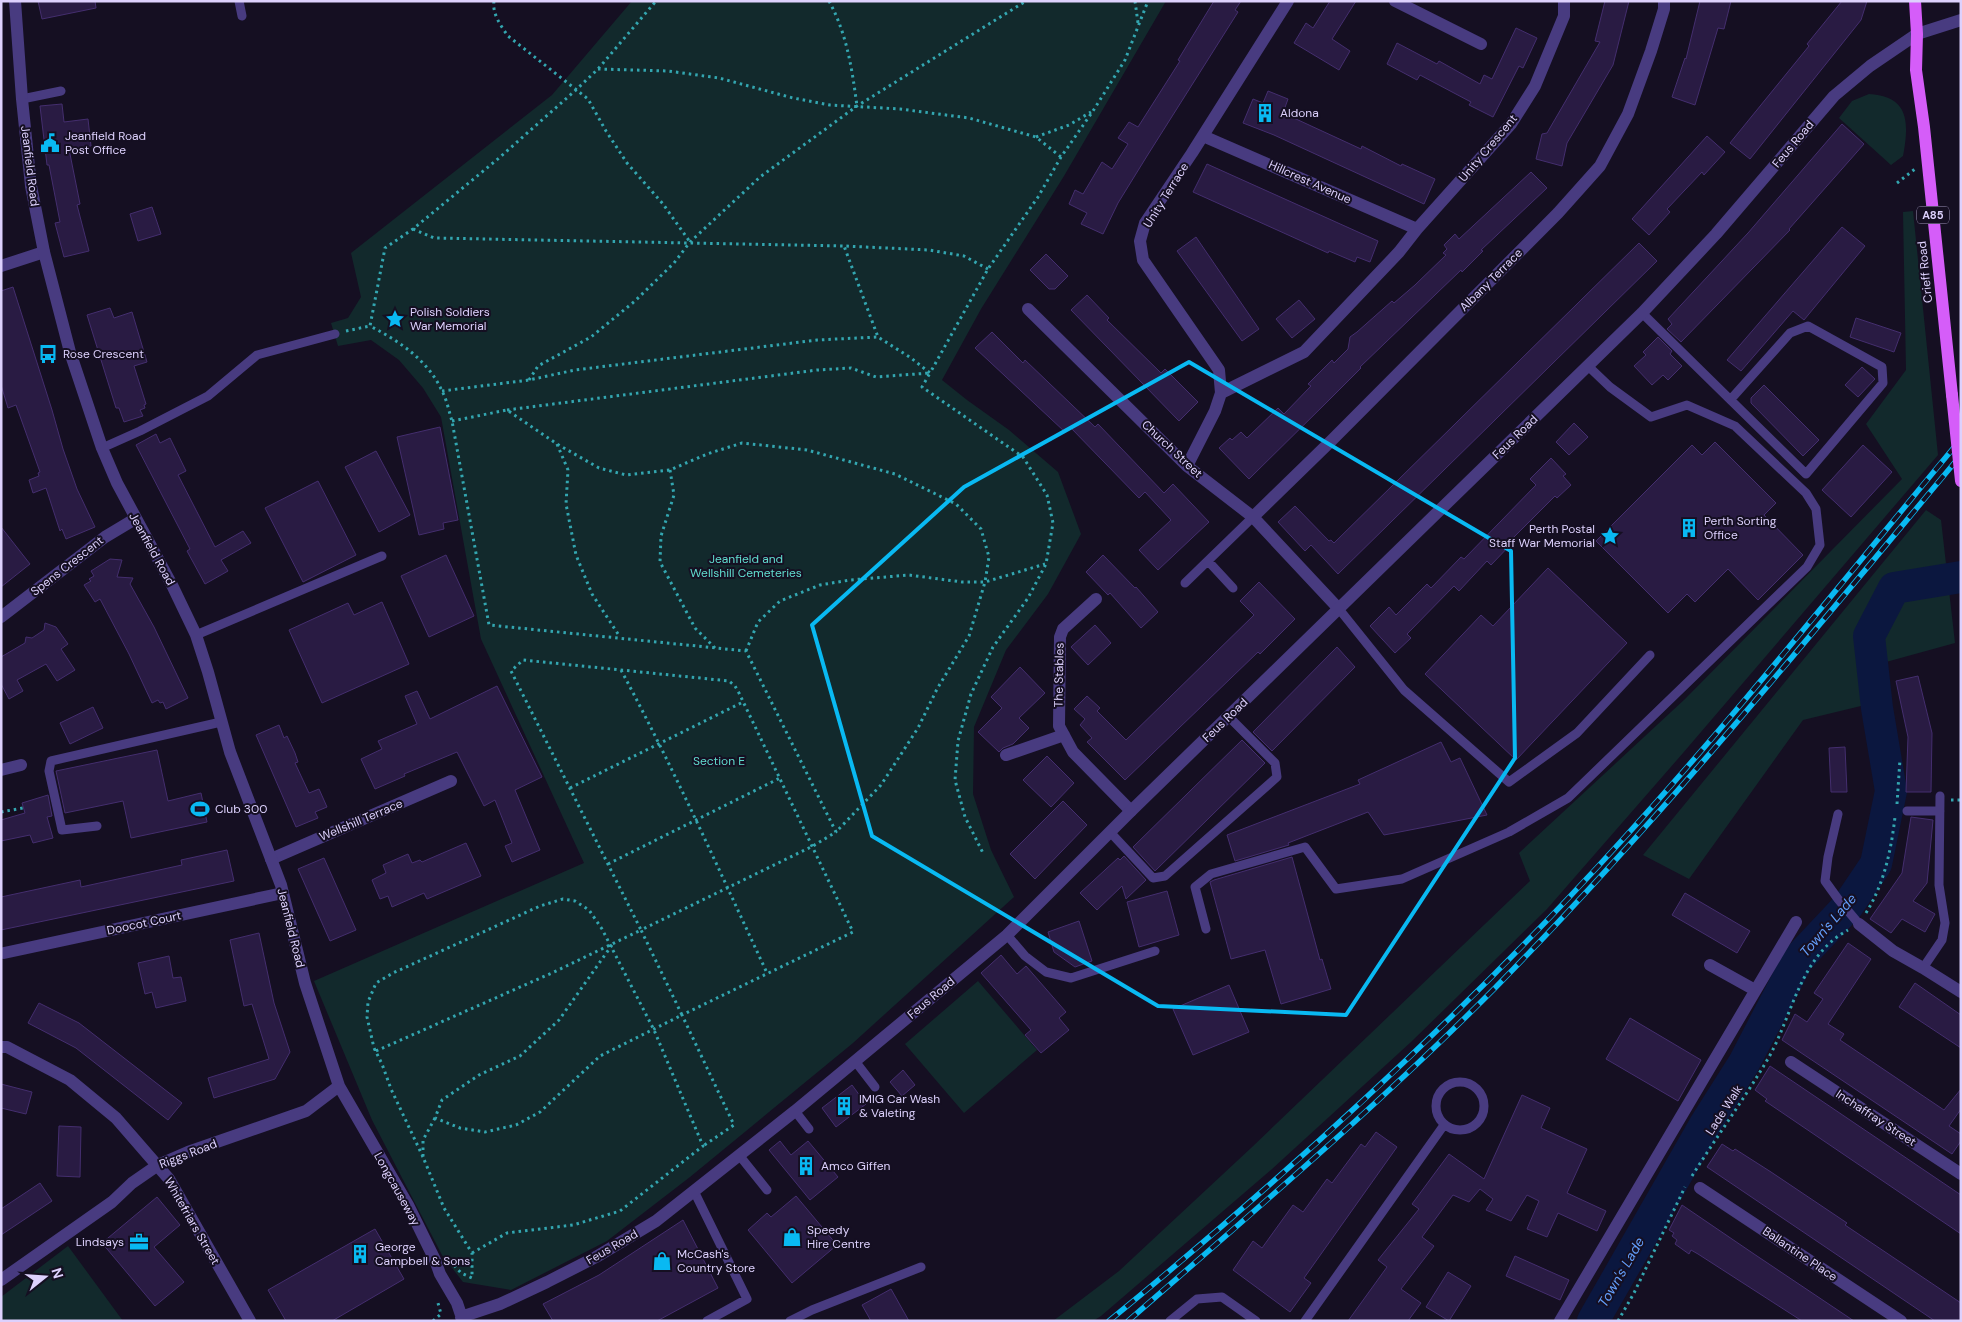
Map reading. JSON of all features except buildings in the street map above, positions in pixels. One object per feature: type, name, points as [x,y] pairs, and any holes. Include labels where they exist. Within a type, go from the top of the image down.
[{"type":"main road","name":"Crieff Road","points":[[1915,1],[1917,34],[1916,70],[1924,127],[1961,481]]},
{"type":"street","name":"Jeanfield Road","points":[[15,1],[22,99],[32,186],[44,252],[70,352],[102,448],[117,483],[172,585],[196,636],[230,752],[283,893],[305,983],[339,1086]]},
{"type":"street","name":"Unity Terrace","points":[[1187,466],[1215,411],[1221,393],[1219,370],[1143,260],[1140,241],[1146,222],[1288,1]]},
{"type":"street","points":[[1395,1],[1481,44]]},
{"type":"street","name":"Unity Crescent","points":[[1417,229],[1511,124],[1535,86],[1564,16],[1564,1]]},
{"type":"street","name":"Albany Terrace","points":[[1253,517],[1331,442],[1558,213],[1600,166],[1628,114],[1651,51],[1664,9],[1664,1]]},
{"type":"street","name":"Feus Road","points":[[462,1319],[500,1304],[596,1257],[656,1221],[795,1111],[1007,935],[1131,811],[1642,313],[1716,234],[1834,96],[1870,66],[1917,34],[1961,20]]},
{"type":"street","name":"Hillcrest Avenue","points":[[1203,136],[1417,229]]},
{"type":"street","points":[[1221,393],[1304,352],[1399,252],[1417,229]]},
{"type":"street","points":[[1,266],[44,252]]},
{"type":"street","name":"Church Street","points":[[1028,309],[1187,466],[1253,517],[1339,608]]},
{"type":"street","name":"Spens Crescent","points":[[1,617],[105,537],[135,519]]},
{"type":"street","name":"The Stables","points":[[1096,599],[1064,629],[1060,637],[1059,726],[1079,759],[1131,811]]},
{"type":"street","points":[[1006,755],[1064,735]]},
{"type":"street","points":[[1,770],[20,765]]},
{"type":"street","name":"Wellshill Terrace","points":[[271,858],[451,781]]},
{"type":"street","name":"Doocot Court","points":[[4,953],[283,893]]},
{"type":"street","points":[[1856,919],[1893,951],[1961,992]]},
{"type":"street","points":[[1560,1321],[1796,922]]},
{"type":"street","points":[[1710,965],[1755,990]]},
{"type":"street","name":"Whitefriars Street","points":[[1,1047],[7,1047],[70,1080],[116,1118],[169,1179],[250,1321]]},
{"type":"street","name":"Inchaffray Street","points":[[1791,1062],[1961,1174]]},
{"type":"street","name":"Riggs Road","points":[[1,1280],[112,1202],[132,1183],[158,1165],[188,1152],[306,1111],[339,1086]]},
{"type":"street","name":"Longcauseway","points":[[339,1086],[408,1205],[457,1303],[462,1319]]},
{"type":"street","name":"Ballantine Place","points":[[1700,1188],[1901,1321]]},
{"type":"lane","points":[[239,1],[242,16]]},
{"type":"lane","points":[[22,99],[61,91]]},
{"type":"lane","points":[[1642,313],[1806,474],[1883,383],[1882,367],[1808,326],[1790,333],[1731,399]]},
{"type":"lane","points":[[102,448],[208,396],[257,355],[335,334]]},
{"type":"lane","points":[[1206,929],[1195,887],[1211,874],[1305,847],[1336,889],[1402,879],[1509,832],[1568,798],[1807,567],[1820,545],[1816,509],[1806,493],[1735,426],[1687,405],[1651,417],[1610,387],[1588,366]]},
{"type":"lane","points":[[1185,583],[1253,517]]},
{"type":"lane","points":[[196,636],[382,556]]},
{"type":"lane","points":[[1208,561],[1233,588]]},
{"type":"lane","points":[[1339,608],[1404,690],[1509,782],[1577,733],[1650,655]]},
{"type":"lane","points":[[1110,832],[1153,878],[1165,876],[1277,777],[1275,763],[1229,717]]},
{"type":"lane","points":[[96,826],[62,830],[49,771],[51,761],[221,722]]},
{"type":"lane","points":[[1923,968],[1942,940],[1945,923],[1939,885],[1940,796]]},
{"type":"lane","points":[[1907,811],[1940,811]]},
{"type":"lane","points":[[1838,814],[1828,857],[1825,881],[1838,900],[1856,919]]},
{"type":"lane","points":[[1007,935],[1024,956],[1046,972],[1071,978],[1155,951]]},
{"type":"lane","points":[[855,1061],[875,1086]]},
{"type":"lane","points":[[1456,1082],[1465,1082],[1478,1090],[1483,1097],[1484,1109],[1479,1122],[1466,1130],[1452,1129],[1444,1125],[1436,1110],[1436,1103],[1441,1090],[1456,1082]]},
{"type":"lane","points":[[795,1111],[809,1129]]},
{"type":"lane","points":[[1305,1321],[1444,1125]]},
{"type":"lane","points":[[739,1155],[767,1190]]},
{"type":"lane","points":[[694,1191],[747,1299],[708,1321]]},
{"type":"lane","points":[[790,1321],[812,1310],[921,1267]]},
{"type":"lane","points":[[1170,1321],[1197,1299],[1222,1297],[1256,1321]]},
{"type":"path","points":[[494,1],[498,24],[508,36],[588,99],[627,164],[663,204],[690,242]]},
{"type":"path","points":[[370,326],[385,248],[413,228],[499,158],[577,89],[598,69],[656,1]]},
{"type":"path","points":[[828,1],[838,18],[850,58],[857,106]]},
{"type":"path","points":[[529,380],[538,366],[591,336],[635,301],[674,263],[690,242],[760,177],[857,106],[1026,1]]},
{"type":"path","points":[[1135,1],[1138,24]]},
{"type":"path","points":[[983,853],[965,817],[955,780],[958,742],[971,694],[993,647],[1028,598],[1046,564],[1053,522],[1047,495],[1023,457],[922,387],[988,269],[1038,197],[1061,156],[1093,111],[1125,60],[1148,1]]},
{"type":"path","points":[[598,69],[668,70],[719,78],[830,105],[900,109],[969,118],[1036,137],[1061,156]]},
{"type":"path","points":[[1036,137],[1069,125],[1093,111]]},
{"type":"path","points":[[413,228],[434,238],[690,242],[929,250],[964,256],[988,269]]},
{"type":"path","points":[[844,246],[878,337]]},
{"type":"path","points":[[335,334],[370,326],[391,337],[421,360],[442,391],[452,421],[490,625],[746,651]]},
{"type":"path","points":[[442,391],[529,380],[574,370],[817,340],[878,337],[911,358],[930,374]]},
{"type":"path","points":[[452,421],[507,410],[817,370],[851,368],[876,377],[930,374]]},
{"type":"path","points":[[376,1052],[612,945],[812,846],[836,832],[881,785],[918,728],[937,689],[969,636],[985,582],[989,557],[981,529],[956,504],[895,474],[807,450],[742,443],[707,454],[670,470],[626,475],[599,468],[557,444],[507,410]]},
{"type":"path","points":[[557,444],[568,470],[566,504],[576,555],[592,594],[620,637]]},
{"type":"path","points":[[670,470],[674,495],[661,536],[660,562],[695,628],[716,648]]},
{"type":"path","points":[[836,832],[746,651],[758,622],[780,601],[820,585],[850,580],[909,575],[962,582],[985,582],[1046,564]]},
{"type":"path","points":[[435,1118],[460,1128],[485,1132],[516,1125],[540,1112],[600,1056],[654,1030],[682,1015],[767,973],[853,932],[743,702],[735,686],[728,681],[523,660],[511,671],[641,930],[682,1015],[734,1125],[703,1146],[620,1211],[573,1225],[507,1233],[472,1253]]},
{"type":"path","points":[[621,670],[660,743],[767,973]]},
{"type":"path","points":[[570,788],[743,702]]},
{"type":"path","points":[[1856,919],[1877,896],[1887,864],[1897,805],[1900,759]]},
{"type":"path","points":[[608,864],[780,778]]},
{"type":"path","points":[[1,812],[23,808]]},
{"type":"path","points":[[438,1268],[451,1262],[461,1273],[472,1278],[472,1253],[444,1208],[423,1157],[390,1089],[376,1052],[367,1017],[368,1002],[376,983],[393,972],[540,906],[563,900],[575,902],[589,910],[612,945],[654,1030],[703,1146]]},
{"type":"path","name":"Lade Walk","points":[[1618,1321],[1634,1293],[1688,1182],[1769,1056],[1798,987],[1819,953],[1856,919]]},
{"type":"path","points":[[423,1157],[423,1140],[442,1100],[479,1075],[520,1056],[559,1020],[612,945]]},
{"type":"highlighted area","points":[[1189,362],[1511,551],[1515,758],[1346,1015],[1158,1006],[872,836],[812,625],[964,487]]},
{"type":"green space","name":"Jeanfield and Wellshill Cemeteries","points":[[632,1],[1166,1],[1064,176],[981,309],[942,380],[1009,430],[1058,472],[1081,534],[1048,594],[1006,650],[974,727],[973,794],[991,850],[1014,897],[853,1043],[690,1177],[607,1241],[511,1290],[463,1282],[442,1255],[372,1120],[314,981],[584,863],[481,639],[441,417],[423,388],[399,360],[371,340],[338,346],[331,323],[348,318],[361,297],[351,253],[552,95]]},
{"type":"green space","points":[[1869,94],[1892,100],[1904,114],[1906,133],[1903,156],[1891,165],[1839,118],[1852,101]]},
{"type":"green space","points":[[1913,211],[1938,455],[1547,909],[1411,1042],[1272,1169],[1101,1316],[1093,1321],[1053,1321],[1119,1271],[1251,1148],[1530,881],[1519,853],[1685,699],[1902,479],[1866,424],[1906,370],[1903,212]]},
{"type":"green space","points":[[1926,510],[1941,520],[1955,643],[1886,662],[1865,705],[1803,720],[1689,879],[1643,855]]},
{"type":"green space","points":[[978,981],[1037,1050],[964,1113],[905,1044]]},
{"type":"green space","points":[[68,1246],[123,1321],[1,1321],[1,1297]]},
{"type":"waterway","name":"Town's Lade","points":[[1593,1321],[1706,1123],[1744,1063],[1798,959],[1847,907],[1876,864],[1891,791],[1877,708],[1869,636],[1894,588],[1961,577]]},
{"type":"railway","points":[[1109,1321],[1306,1153],[1433,1035],[1555,912],[1703,749],[1961,439]]},
{"type":"railway","points":[[1128,1321],[1361,1116],[1495,988],[1617,859],[1676,793],[1791,659],[1961,455]]},
{"type":"place","name":"Aldona","points":[[1265,113]]},
{"type":"place","name":"Jeanfield Road Post Office","points":[[50,143]]},
{"type":"place","name":"Polish Soldiers War Memorial","points":[[395,319]]},
{"type":"place","name":"Rose Crescent","points":[[48,354]]},
{"type":"place","name":"Perth Sorting Office","points":[[1689,528]]},
{"type":"place","name":"Perth Postal Staff War Memorial","points":[[1610,536]]},
{"type":"place","name":"Club 300","points":[[200,809]]},
{"type":"place","name":"IMIG Car Wash & Valeting","points":[[844,1106]]},
{"type":"place","name":"Amco Giffen","points":[[806,1166]]},
{"type":"place","name":"Speedy Hire Centre","points":[[792,1237]]},
{"type":"place","name":"Lindsays","points":[[139,1242]]},
{"type":"place","name":"George Campbell & Sons","points":[[360,1254]]},
{"type":"place","name":"McCash's Country Store","points":[[662,1261]]},
{"type":"park label","name":"Section E","points":[[719,761]]}]
